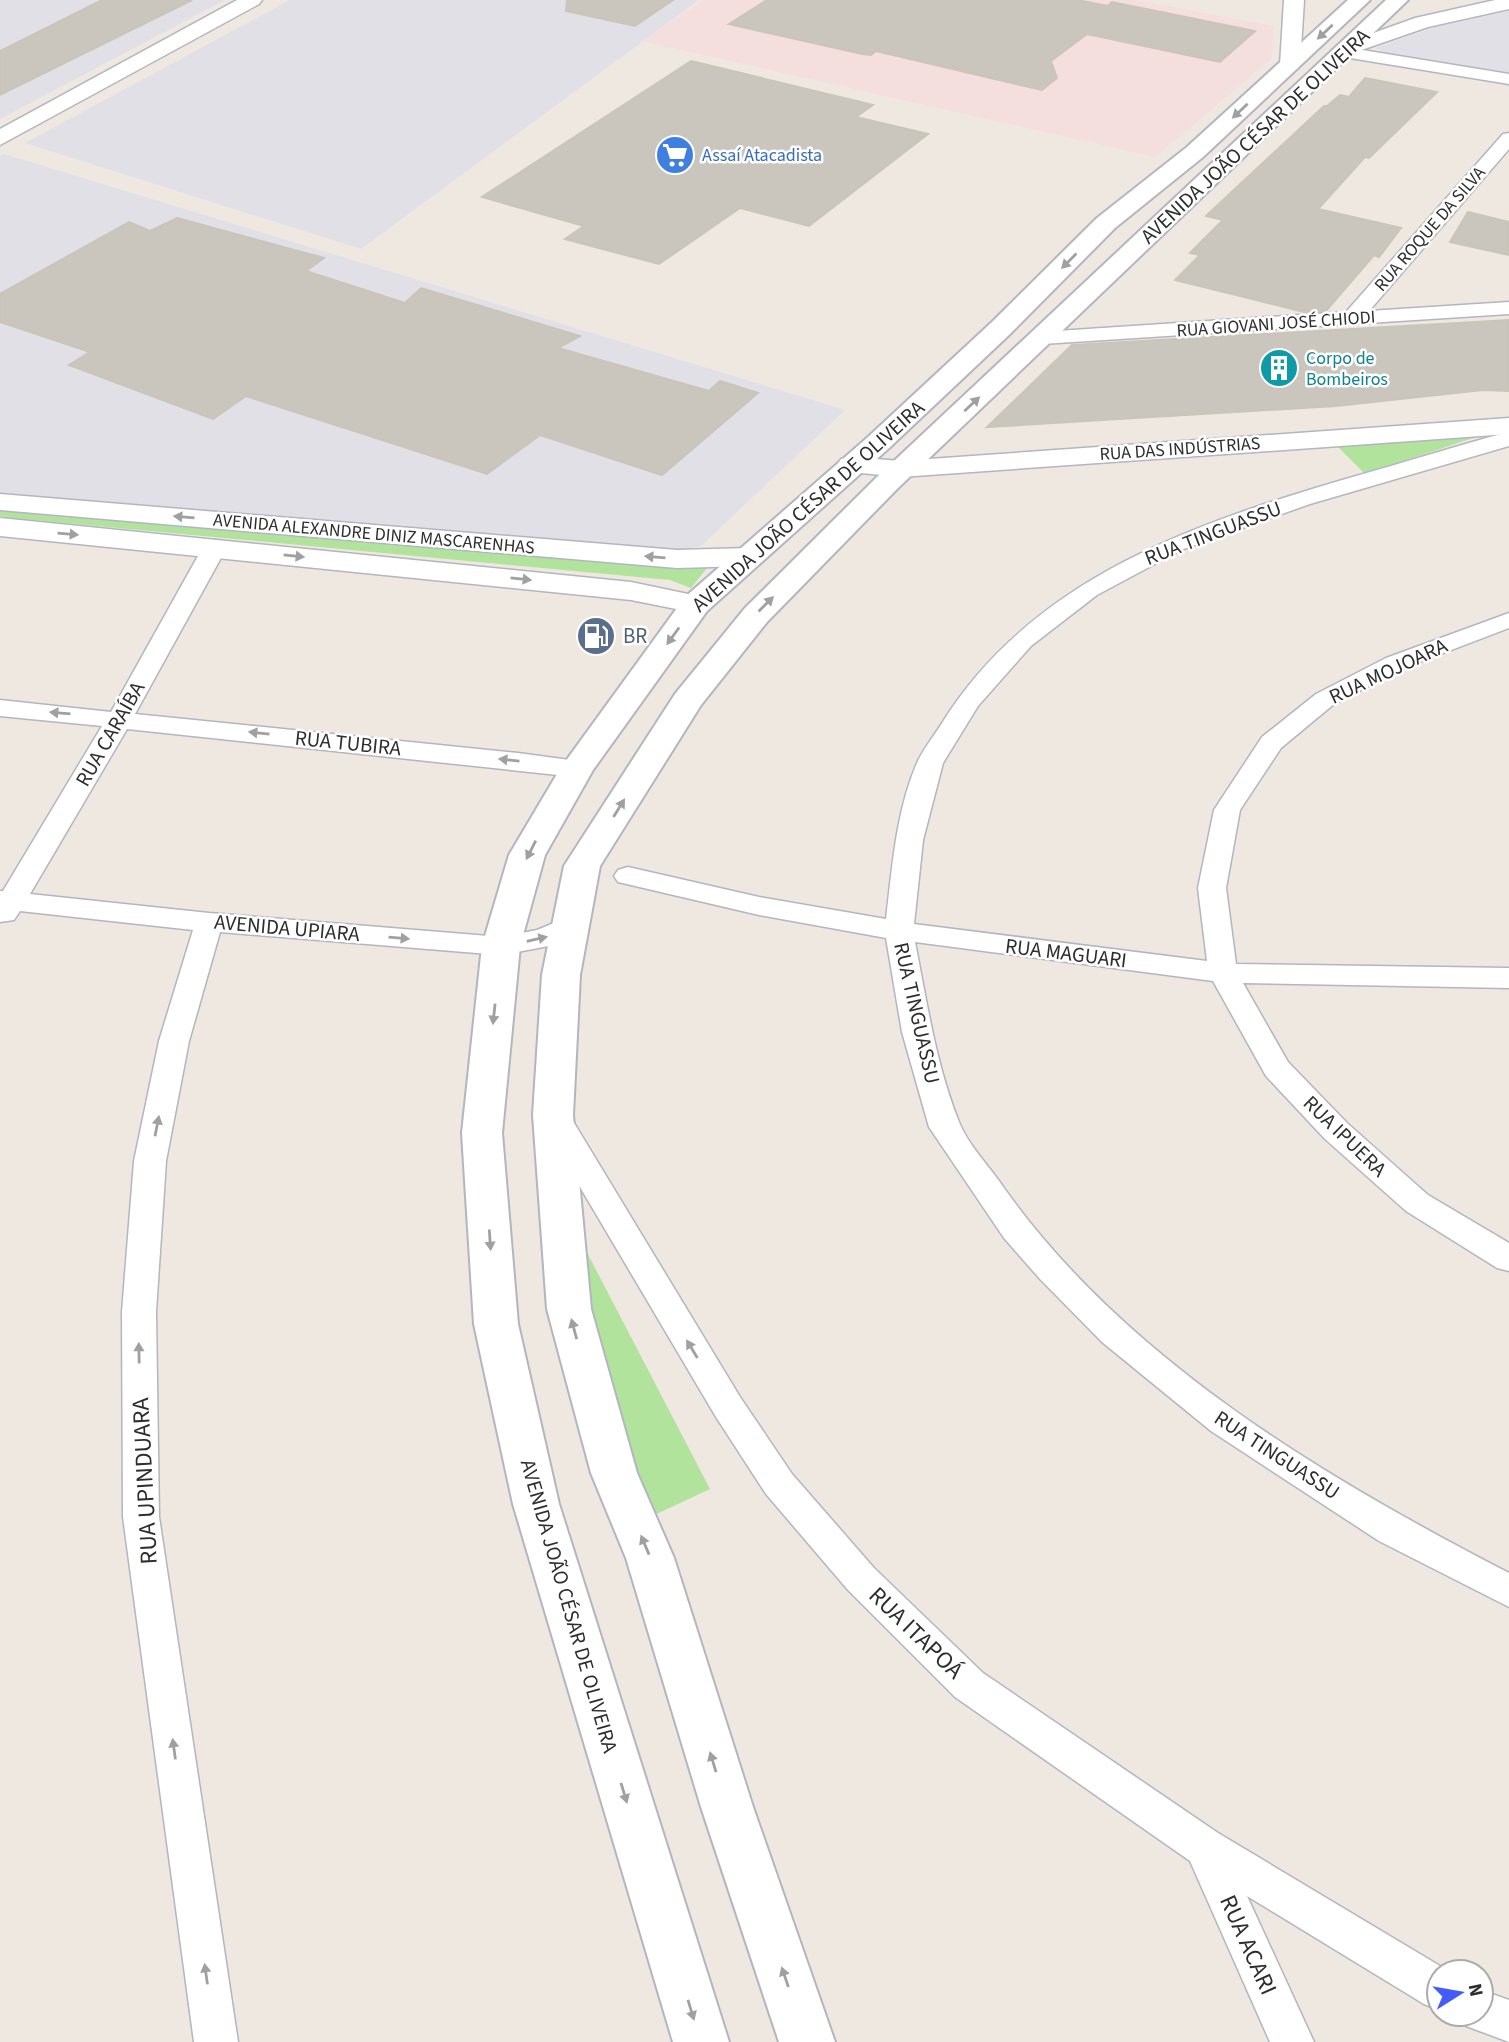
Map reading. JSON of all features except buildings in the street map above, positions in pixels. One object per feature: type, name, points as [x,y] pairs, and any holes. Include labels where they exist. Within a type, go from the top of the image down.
[{"type":"main road","name":"AVENIDA JOÃO CÉSAR DE OLIVEIRA","points":[[701,2042],[536,1504],[496,1324],[482,1133],[500,946],[527,855],[577,769],[696,604],[873,447],[1001,328],[1106,223],[1195,152],[1360,0]]},
{"type":"main road","name":"AVENIDA JOÃO CÉSAR DE OLIVEIRA","points":[[807,2042],[727,1807],[650,1558],[614,1473],[569,1309],[553,1115],[561,975],[582,866],[687,701],[756,615],[912,460],[1394,5]]},
{"type":"main road","points":[[1290,65],[1317,69],[1320,74]]},
{"type":"street","points":[[0,138],[252,0]]},
{"type":"street","points":[[1290,65],[1294,0]]},
{"type":"street","points":[[1346,50],[1422,22],[1509,3]]},
{"type":"street","points":[[1394,5],[1401,19],[1422,22]]},
{"type":"street","points":[[1346,50],[1509,79]]},
{"type":"street","name":"RUA ROQUE DA SILVA","points":[[1351,319],[1509,138]]},
{"type":"street","name":"RUA GIOVANI JOSÉ CHIODI","points":[[1042,338],[1509,308]]},
{"type":"street","name":"RUA DAS INDÚSTRIAS","points":[[851,465],[1509,410]]},
{"type":"street","name":"RUA DAS INDÚSTRIAS","points":[[873,447],[912,460],[1509,426]]},
{"type":"street","name":"RUA TINGUASSU","points":[[1509,439],[1302,499],[1172,545],[1089,590],[1022,641],[968,702],[930,763],[909,840],[899,932],[917,1032],[945,1127],[1016,1229],[1052,1270],[1114,1333],[1223,1421],[1392,1530],[1509,1591]]},
{"type":"street","name":"AVENIDA ALEXANDRE DINIZ MASCARENHAS","points":[[0,502],[677,559],[748,557]]},
{"type":"street","name":"AVENIDA ALEXANDRE DINIZ MASCARENHAS","points":[[0,527],[631,591],[696,604]]},
{"type":"street","name":"RUA CARAÍBA","points":[[4,906],[120,719],[215,547]]},
{"type":"street","name":"RUA MOJOARA","points":[[1223,973],[1212,888],[1227,810],[1272,743],[1325,699],[1395,663],[1509,620]]},
{"type":"street","name":"RUA TUBIRA","points":[[0,708],[577,769]]},
{"type":"street","name":"RUA MAGUARI","points":[[628,876],[759,906],[899,932],[1223,973],[1509,978]]},
{"type":"street","name":"AVENIDA UPIARA","points":[[4,906],[500,946],[544,939],[571,925]]},
{"type":"street","name":"RUA UPINDUARA","points":[[209,922],[174,1041],[150,1161],[139,1312],[141,1517],[216,2042]]},
{"type":"street","name":"RUA IPUERA","points":[[1223,973],[1277,1069],[1336,1131],[1417,1203],[1509,1259]]},
{"type":"street","name":"RUA ITAPOÁ","points":[[553,1115],[728,1407],[779,1484],[861,1579],[969,1685],[1204,1847],[1425,1981]]},
{"type":"street","name":"RUA ACARI","points":[[1204,1847],[1292,2042]]},
{"type":"shaded area","points":[[0,0],[225,0],[0,119]]},
{"type":"shaded area","points":[[290,0],[699,0],[361,249],[25,143]]},
{"type":"shaded area","points":[[704,0],[1135,0],[1274,26],[1271,59],[1155,157],[642,41]]},
{"type":"shaded area","points":[[1509,11],[1509,74],[1390,56],[1375,48],[1436,27]]},
{"type":"shaded area","points":[[4,154],[845,410],[702,545],[677,553],[0,496],[0,156]]},
{"type":"green space","points":[[1500,429],[1365,474],[1332,441]]},
{"type":"green space","points":[[0,509],[707,568],[691,588],[670,580],[12,518],[0,516]]},
{"type":"green space","points":[[568,1216],[710,1489],[646,1519]]},
{"type":"place","name":"Assaí Atacadista","points":[[675,155]]},
{"type":"place","name":"Corpo de Bombeiros","points":[[1279,368]]},
{"type":"place","name":"BR","points":[[596,636]]}]
